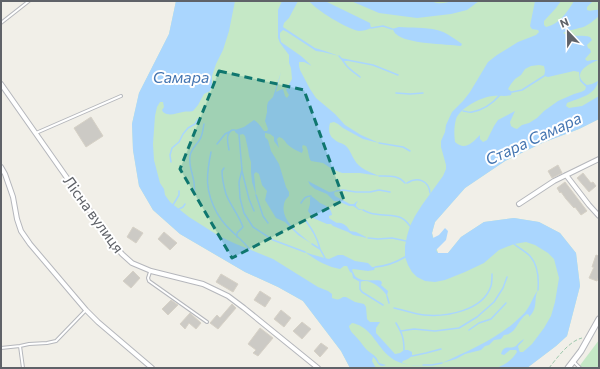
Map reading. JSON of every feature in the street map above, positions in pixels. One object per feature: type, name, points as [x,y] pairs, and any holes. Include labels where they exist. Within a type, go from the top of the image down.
[{"type":"street","name":"Лісна вулиця","points":[[1,84],[112,242],[132,263],[151,271],[203,284],[228,296],[318,368]]},
{"type":"street","points":[[519,204],[554,181],[599,159]]},
{"type":"street","points":[[1,167],[13,197],[21,231],[30,244],[86,310],[102,326],[152,368]]},
{"type":"street","points":[[566,175],[599,216]]},
{"type":"street","points":[[568,368],[581,351],[599,319]]},
{"type":"lane","points":[[1,22],[29,1]]},
{"type":"lane","points":[[35,133],[121,96]]},
{"type":"lane","points":[[151,271],[148,278],[149,281],[207,322]]},
{"type":"lane","points":[[1,348],[56,341],[86,310]]},
{"type":"lane","points":[[20,346],[24,368]]},
{"type":"lane","points":[[574,362],[580,368]]},
{"type":"path","points":[[549,368],[559,355],[579,338],[590,336]]},
{"type":"highlighted area","points":[[219,71],[304,90],[344,200],[232,258],[180,169]]},
{"type":"green space","points":[[176,1],[599,1],[599,119],[579,129],[542,143],[505,161],[465,188],[435,222],[432,233],[438,253],[448,253],[461,237],[484,222],[514,218],[539,222],[560,233],[576,253],[580,286],[567,336],[527,368],[350,368],[341,351],[303,301],[278,287],[245,272],[180,234],[153,210],[139,186],[133,150],[132,124],[139,93],[169,34]]},
{"type":"green space","points":[[599,340],[599,368],[578,368]]},
{"type":"water","name":"Самара","points":[[176,1],[235,1],[229,31],[212,76],[210,91],[204,94],[193,111],[168,114],[162,110],[164,107],[163,102],[160,102],[157,107],[153,144],[154,160],[165,195],[170,202],[189,217],[219,236],[273,259],[318,287],[328,291],[332,294],[332,298],[340,299],[346,297],[355,302],[364,304],[366,307],[367,319],[370,322],[380,322],[376,328],[376,333],[395,354],[404,350],[412,352],[412,356],[402,363],[396,361],[388,355],[362,327],[352,323],[349,326],[352,333],[366,349],[375,356],[379,363],[386,365],[381,366],[373,357],[372,361],[376,368],[350,368],[341,351],[303,301],[278,287],[245,272],[180,234],[153,210],[139,186],[133,150],[132,124],[139,93],[169,34]]},
{"type":"water","points":[[282,1],[298,1],[283,27],[315,48],[339,56],[316,51],[283,30],[280,33],[281,42],[312,66],[304,62],[299,62],[300,70],[316,98],[335,114],[345,125],[361,135],[379,143],[363,139],[334,122],[330,123],[329,128],[331,137],[346,146],[356,162],[365,170],[379,176],[360,173],[342,173],[323,163],[311,161],[306,146],[303,145],[302,153],[290,147],[279,137],[277,139],[279,148],[274,141],[274,137],[265,133],[265,137],[268,140],[271,151],[279,164],[289,192],[289,196],[284,204],[285,216],[292,227],[312,244],[298,235],[285,222],[276,218],[265,200],[267,191],[262,185],[259,174],[256,172],[254,174],[256,195],[252,182],[251,162],[245,136],[243,134],[239,135],[235,132],[235,130],[244,127],[254,120],[264,131],[267,131],[268,129],[265,121],[267,106],[268,102],[273,97],[281,72],[276,92],[283,89],[287,98],[289,95],[286,90],[292,79],[289,55],[278,38],[278,10]]},
{"type":"water","points":[[309,1],[325,1],[370,23],[371,28],[359,31],[347,27],[325,14]]},
{"type":"water","points":[[351,1],[431,1],[445,3],[456,1],[479,1],[467,10],[451,14],[417,18],[379,13]]},
{"type":"water","name":"Стара Самара","points":[[535,1],[561,1],[544,21],[544,25],[546,27],[559,20],[574,1],[593,1],[587,7],[587,10],[599,10],[599,16],[590,24],[563,33],[590,37],[592,40],[587,45],[591,52],[585,59],[587,61],[598,60],[582,70],[580,77],[587,85],[598,81],[597,86],[590,93],[582,98],[567,103],[566,106],[569,108],[582,106],[599,96],[599,119],[579,129],[542,143],[505,161],[465,188],[435,222],[432,233],[433,238],[439,235],[445,228],[448,231],[446,240],[436,250],[438,253],[448,253],[461,237],[484,222],[514,218],[539,222],[560,233],[576,253],[580,286],[567,336],[527,368],[496,368],[508,362],[517,352],[516,350],[510,350],[504,355],[501,354],[505,348],[516,346],[524,339],[518,346],[520,352],[523,352],[532,344],[551,316],[559,278],[554,259],[548,253],[535,245],[526,242],[514,244],[499,250],[484,263],[445,280],[435,282],[425,281],[417,277],[412,272],[405,257],[405,246],[410,226],[415,216],[443,176],[446,169],[441,141],[452,112],[470,92],[488,62],[518,42],[536,35],[539,32],[538,30],[532,29],[530,26]],"holes":[[[531,66],[544,66],[544,76],[548,77],[574,71],[579,72],[580,81],[586,87],[585,90],[558,101],[537,118],[517,129],[511,126],[510,122],[515,111],[498,120],[487,140],[483,142],[480,139],[480,135],[465,146],[459,145],[455,142],[455,122],[458,115],[466,107],[483,98],[511,95],[512,92],[508,89],[525,69]]]},
{"type":"water","points":[[399,27],[437,30],[447,34],[462,44],[461,46],[408,40],[396,34],[392,29]]},
{"type":"water","points":[[308,181],[329,192],[336,191],[334,193],[335,196],[350,204],[354,204],[358,201],[356,206],[363,210],[359,210],[353,206],[349,206],[338,201],[334,201],[327,194],[315,189]]},
{"type":"water","points":[[311,196],[329,208],[332,215],[329,216],[330,219],[345,225],[350,231],[356,232],[368,238],[353,235],[331,224],[327,224],[313,218],[308,211]]},
{"type":"water","points":[[305,252],[329,259],[338,255],[343,255],[355,261],[368,263],[372,267],[375,267],[374,270],[368,271],[353,269],[352,270],[355,276],[364,280],[381,281],[381,285],[388,291],[387,296],[375,284],[368,281],[360,282],[353,278],[352,273],[347,266],[340,269],[331,267]]},
{"type":"water","points":[[538,290],[534,310],[529,317],[527,314],[521,320],[512,332],[504,335],[501,339],[494,340],[481,350],[465,354],[456,359],[442,363],[482,344],[509,327],[525,312]]},
{"type":"building","points":[[91,117],[103,136],[86,147],[74,128]]},
{"type":"building","points":[[558,165],[562,173],[552,178],[548,171]]},
{"type":"building","points":[[583,173],[591,183],[593,182],[596,186],[589,192],[577,178]]},
{"type":"building","points":[[565,182],[587,211],[581,215],[557,188]]},
{"type":"building","points":[[133,227],[143,233],[136,243],[127,237]]},
{"type":"building","points":[[164,232],[177,243],[170,250],[158,239]]},
{"type":"building","points":[[596,255],[599,256],[599,276],[597,281],[589,278],[594,267],[592,267]]},
{"type":"building","points":[[133,271],[140,278],[131,288],[123,281]]},
{"type":"building","points":[[221,274],[238,284],[233,292],[216,282]]},
{"type":"building","points":[[260,291],[271,298],[265,307],[254,300]]},
{"type":"building","points":[[171,300],[178,305],[168,315],[162,309]]},
{"type":"building","points":[[232,304],[236,308],[218,329],[210,323],[217,315],[220,318]]},
{"type":"building","points":[[281,310],[291,318],[284,327],[274,319]]},
{"type":"building","points":[[190,313],[201,323],[196,329],[189,323],[185,329],[180,324]]},
{"type":"building","points":[[302,322],[311,329],[302,339],[293,331]]},
{"type":"building","points":[[260,328],[273,338],[258,356],[253,353],[256,350],[248,344]]},
{"type":"building","points":[[321,343],[328,348],[320,357],[314,351]]},
{"type":"waterway","points":[[371,28],[383,26],[392,29]]},
{"type":"waterway","points":[[339,56],[349,68],[360,77]]},
{"type":"waterway","points":[[342,59],[373,65],[398,75]]},
{"type":"waterway","points":[[512,92],[522,90],[544,76]]},
{"type":"waterway","points":[[396,93],[423,93]]},
{"type":"waterway","points":[[463,111],[471,112],[480,110],[500,95]]},
{"type":"waterway","points":[[171,162],[170,155],[172,148],[179,142],[188,128],[195,124],[198,119]]},
{"type":"waterway","points":[[194,194],[195,189],[190,166],[190,156],[192,150],[201,137],[204,124]]},
{"type":"waterway","points":[[229,150],[228,134],[232,130],[235,130]]},
{"type":"waterway","points":[[217,144],[225,134],[229,132]]},
{"type":"waterway","points":[[239,135],[242,170],[239,182],[240,198],[244,213],[253,227],[273,240],[305,252]]},
{"type":"waterway","points":[[379,143],[403,147],[410,151]]},
{"type":"waterway","points":[[211,152],[208,169],[210,198],[223,222],[250,250]]},
{"type":"waterway","points":[[224,168],[222,174],[226,194],[243,227],[237,233],[237,237]]},
{"type":"waterway","points":[[242,171],[249,199],[254,211]]},
{"type":"waterway","points":[[379,176],[397,177],[405,183]]},
{"type":"waterway","points":[[407,183],[415,180],[422,181],[428,185],[430,193]]},
{"type":"waterway","points":[[336,191],[343,190],[370,192],[379,190],[390,192]]},
{"type":"waterway","points":[[173,205],[179,195],[179,191]]},
{"type":"waterway","points":[[256,195],[263,216],[268,223]]},
{"type":"waterway","points":[[301,203],[305,198],[311,196]]},
{"type":"waterway","points":[[179,209],[185,204]]},
{"type":"waterway","points":[[363,210],[372,214],[399,217],[410,226]]},
{"type":"waterway","points":[[306,221],[318,241],[320,249]]},
{"type":"waterway","points":[[368,238],[392,238],[406,241]]},
{"type":"waterway","points":[[312,244],[320,249],[325,258]]},
{"type":"waterway","points":[[514,244],[530,256],[535,263],[538,276],[538,290]]},
{"type":"waterway","points":[[375,267],[391,264],[405,257]]},
{"type":"waterway","points":[[394,308],[420,314],[433,315],[443,315],[463,311],[472,307],[487,295],[491,285],[492,274]]},
{"type":"waterway","points":[[401,331],[414,329],[435,331],[459,328],[477,317],[494,302],[503,288],[507,277]]},
{"type":"waterway","points":[[360,282],[360,289],[362,292],[383,305]]},
{"type":"waterway","points":[[387,296],[389,303]]},
{"type":"waterway","points":[[469,330],[479,323],[491,319],[506,303]]},
{"type":"waterway","points":[[396,323],[404,342],[404,350]]},
{"type":"waterway","points":[[412,356],[441,349]]},
{"type":"waterway","points":[[423,365],[442,363]]}]
